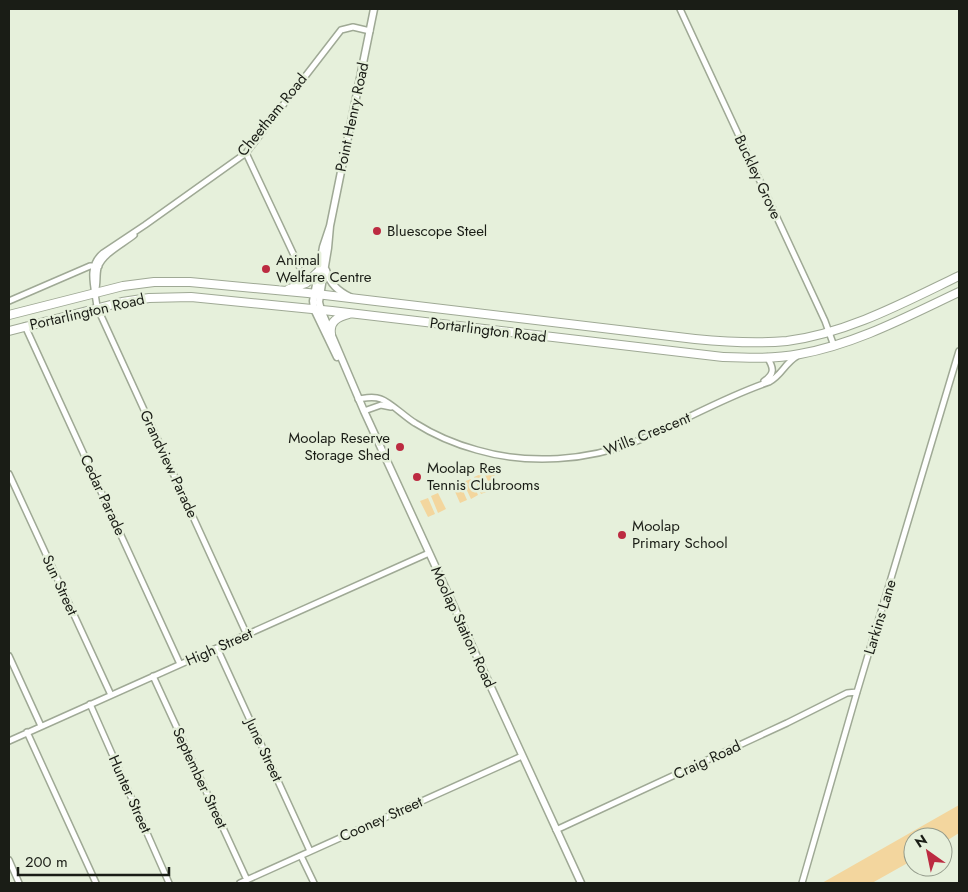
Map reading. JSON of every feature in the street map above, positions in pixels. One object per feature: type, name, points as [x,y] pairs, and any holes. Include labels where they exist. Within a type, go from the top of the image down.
[{"type":"main road","points":[[280,290],[298,287],[322,269]]},
{"type":"main road","name":"Portarlington Road","points":[[9,315],[95,292],[139,284],[190,282],[317,294],[730,342],[764,343],[829,332],[863,320],[959,276]]},
{"type":"main road","name":"Portarlington Road","points":[[9,331],[97,307],[149,298],[181,296],[224,299],[723,357],[768,357],[799,354],[834,346],[864,335],[959,292]]},
{"type":"main road","points":[[331,334],[330,327],[334,320],[351,314]]},
{"type":"street","name":"Point Henry Road","points":[[317,310],[317,294],[322,269],[323,247],[330,226],[374,9]]},
{"type":"street","name":"Buckley Grove","points":[[680,9],[834,346]]},
{"type":"street","name":"Cheetham Road","points":[[96,266],[145,225],[246,153],[336,34],[346,28],[353,27],[370,31]]},
{"type":"street","points":[[246,153],[299,266]]},
{"type":"street","points":[[9,301],[96,266],[98,284],[95,292]]},
{"type":"street","points":[[322,269],[334,287],[351,298]]},
{"type":"street","name":"Grandview Parade","points":[[95,292],[97,307],[247,635]]},
{"type":"street","name":"Moolap Station Road","points":[[317,310],[331,334],[358,399],[581,883]]},
{"type":"street","name":"Moolap Station Road","points":[[317,310],[346,371]]},
{"type":"street","name":"Cedar Parade","points":[[25,326],[180,664]]},
{"type":"street","name":"Larkins Lane","points":[[802,883],[959,351]]},
{"type":"street","name":"Wills Crescent","points":[[358,399],[371,397],[380,399],[421,427],[478,450],[504,456],[556,459],[600,453],[636,441],[775,378],[780,375],[786,363],[799,354]]},
{"type":"street","name":"Wills Crescent","points":[[758,386],[773,374],[772,365],[768,357]]},
{"type":"street","points":[[364,411],[381,405],[392,407]]},
{"type":"street","name":"Sun Street","points":[[9,474],[111,695]]},
{"type":"street","name":"High Street","points":[[9,740],[429,553]]},
{"type":"street","name":"June Street","points":[[217,648],[310,851]]},
{"type":"street","points":[[9,656],[41,726]]},
{"type":"street","name":"September Street","points":[[154,676],[247,880]]},
{"type":"street","name":"Craig Road","points":[[556,830],[787,723],[847,692],[857,692]]},
{"type":"street","name":"Hunter Street","points":[[90,704],[169,883]]},
{"type":"street","points":[[27,732],[96,883]]},
{"type":"street","name":"Cooney Street","points":[[240,883],[522,756]]},
{"type":"street","points":[[301,856],[314,883]]},
{"type":"street","points":[[9,860],[19,883]]},
{"type":"shaded area","points":[[492,470],[499,486],[492,489],[484,473]]},
{"type":"shaded area","points":[[481,474],[489,491],[481,494],[474,477]]},
{"type":"shaded area","points":[[471,479],[478,495],[471,499],[463,482]]},
{"type":"shaded area","points":[[460,484],[467,500],[460,503],[453,487]]},
{"type":"shaded area","points":[[438,493],[446,509],[438,513],[431,496]]},
{"type":"shaded area","points":[[428,498],[435,514],[428,517],[420,501]]},
{"type":"shaded area","points":[[959,805],[959,833],[953,837],[953,827],[920,827]]},
{"type":"shaded area","points":[[903,837],[903,866],[872,883],[822,883]]},
{"type":"place","name":"Bluescope Steel","points":[[377,231]]},
{"type":"place","name":"Animal Welfare Centre","points":[[266,269]]},
{"type":"place","name":"Moolap Reserve Storage Shed","points":[[400,447]]},
{"type":"place","name":"Moolap Res Tennis Clubrooms","points":[[417,477]]},
{"type":"place","name":"Moolap Primary School","points":[[622,535]]}]
